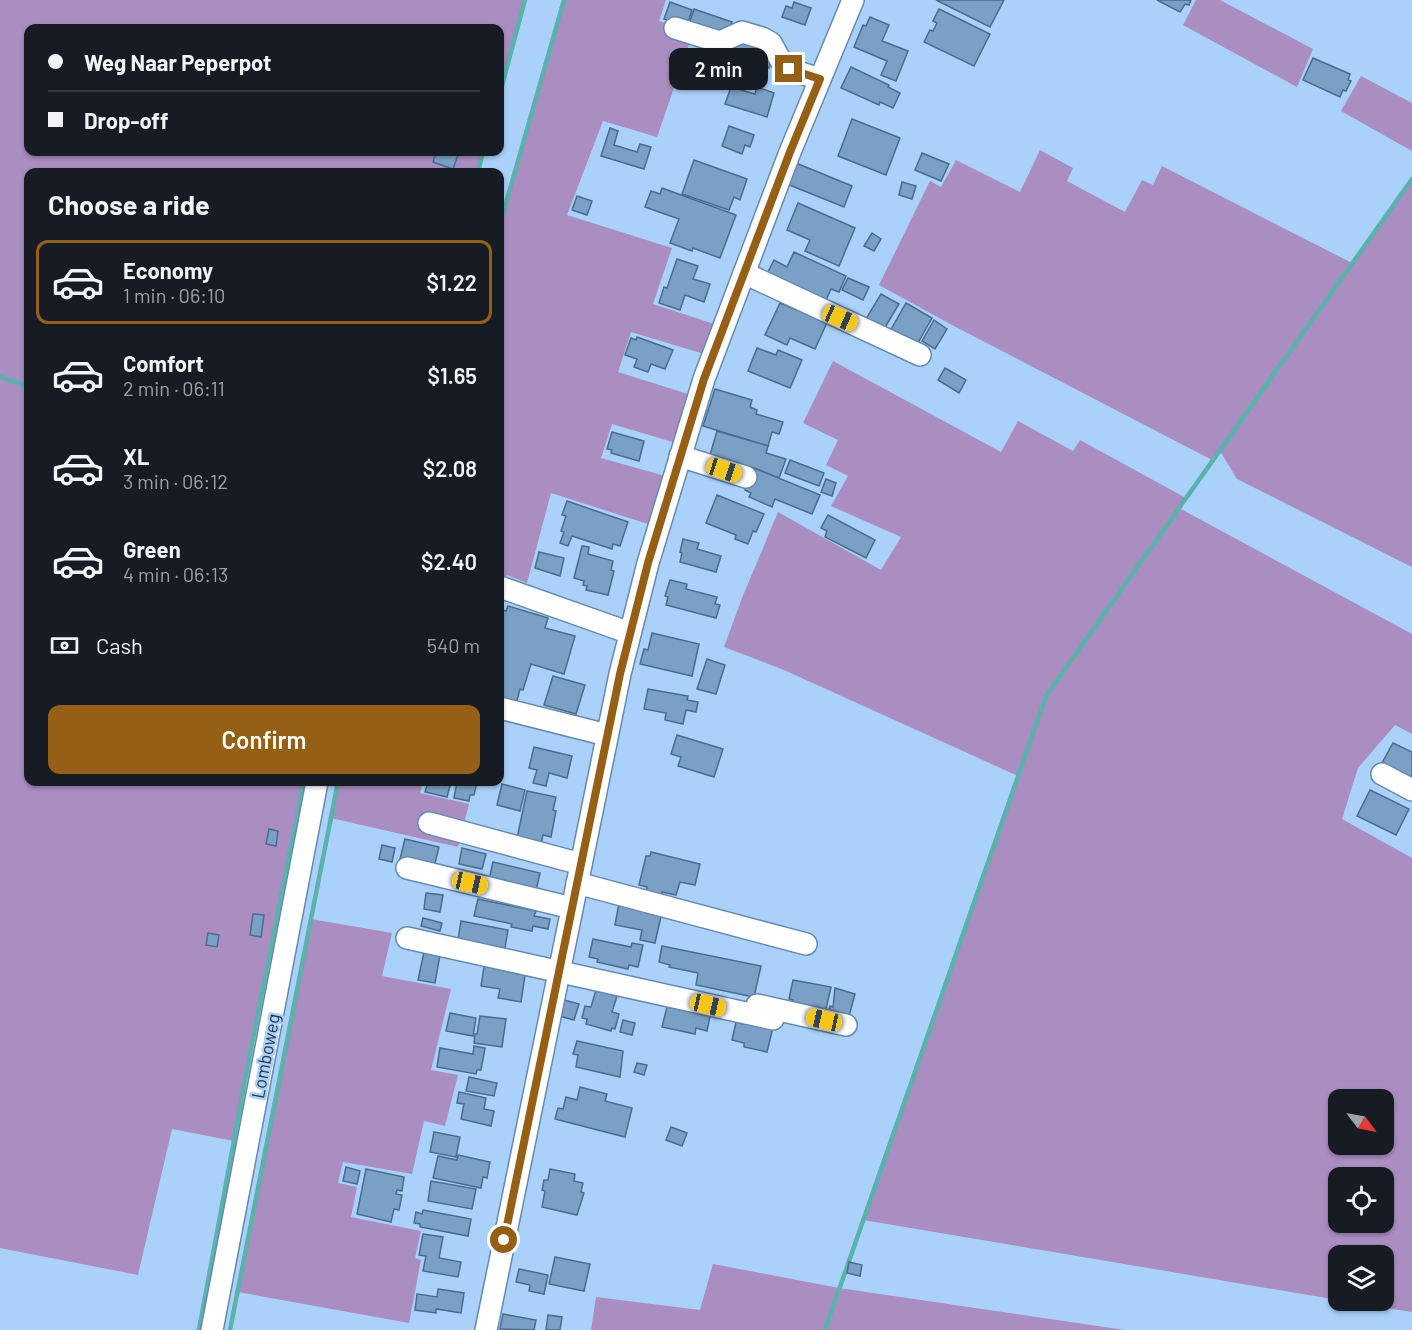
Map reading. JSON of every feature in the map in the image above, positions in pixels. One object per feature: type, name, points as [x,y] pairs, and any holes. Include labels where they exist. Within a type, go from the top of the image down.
[{"type":"street","points":[[486,1330],[607,735],[630,633],[658,526],[704,379],[820,79],[853,0]]},
{"type":"street","points":[[675,28],[720,42],[742,32],[762,38],[771,43],[781,61],[789,69],[820,79]]},
{"type":"street","points":[[744,273],[920,355]]},
{"type":"street","points":[[680,456],[746,477]]},
{"type":"street","points":[[504,588],[630,633]]},
{"type":"street","points":[[504,709],[607,735]]},
{"type":"street","points":[[1382,774],[1412,790]]},
{"type":"street","name":"Lomboweg","points":[[212,1330],[316,786]]},
{"type":"street","points":[[429,823],[806,944]]},
{"type":"street","points":[[407,868],[572,908]]},
{"type":"street","points":[[407,938],[560,966],[846,1026]]},
{"type":"street","points":[[560,966],[773,1019]]},
{"type":"shaded area","points":[[0,0],[525,0],[504,78],[504,24],[24,24],[24,156],[482,156],[479,168],[24,168],[24,786],[303,786],[234,1141],[172,1129],[138,1275],[0,1248]]},
{"type":"shaded area","points":[[564,0],[666,0],[659,21],[693,33],[657,137],[603,121],[567,215],[672,248],[653,304],[714,324],[704,354],[631,332],[618,372],[691,395],[676,443],[612,424],[601,458],[665,476],[651,525],[551,493],[527,583],[507,575],[504,580],[504,210]]},
{"type":"shaded area","points":[[1196,0],[1220,0],[1313,49],[1297,87],[1183,25]]},
{"type":"shaded area","points":[[1361,76],[1412,103],[1412,151],[1341,111]]},
{"type":"shaded area","points":[[1040,150],[1073,168],[1067,181],[1125,212],[1142,180],[1153,185],[1162,166],[1352,263],[1412,179],[1412,567],[1237,479],[1220,451],[1212,460],[879,285],[930,181],[941,187],[956,160],[1020,192]]},
{"type":"shaded area","points":[[833,361],[1001,452],[1018,421],[1073,451],[1080,440],[1186,498],[1179,508],[1412,634],[1412,734],[1395,725],[1358,768],[1342,819],[1412,858],[1412,1312],[1394,1309],[1394,1245],[1328,1245],[1328,1298],[863,1220],[1018,776],[784,670],[724,647],[778,512],[881,570],[901,537],[831,506],[848,476],[826,465],[838,440],[803,423]]},
{"type":"shaded area","points":[[337,786],[422,786],[420,793],[469,804],[458,847],[331,818]]},
{"type":"shaded area","points":[[311,919],[392,933],[382,976],[451,989],[431,1070],[458,1075],[445,1126],[424,1121],[412,1174],[343,1162],[338,1183],[357,1187],[351,1217],[421,1231],[415,1258],[421,1260],[409,1323],[238,1292]]},
{"type":"shaded area","points":[[713,1264],[839,1288],[1125,1330],[591,1330],[596,1297],[700,1310]]},
{"type":"building","points":[[936,0],[1004,0],[990,27]]},
{"type":"building","points":[[1157,0],[1191,0],[1189,5],[1185,4],[1180,12]]},
{"type":"building","points":[[670,2],[692,10],[687,26],[664,19]]},
{"type":"building","points":[[794,2],[811,8],[805,25],[782,17],[786,6],[792,8]]},
{"type":"building","points":[[694,9],[732,22],[728,33],[688,27]]},
{"type":"building","points":[[939,9],[990,34],[974,66],[924,42],[930,30],[933,31],[937,23],[933,21]]},
{"type":"building","points":[[870,17],[889,25],[882,41],[908,51],[896,81],[881,75],[887,61],[854,47],[863,25],[866,26]]},
{"type":"building","points":[[736,37],[774,53],[769,68],[766,66],[762,78],[721,64],[724,53],[730,55]]},
{"type":"building","points":[[1313,58],[1350,74],[1348,80],[1351,81],[1340,97],[1303,80]]},
{"type":"building","points":[[851,67],[889,85],[888,87],[900,93],[893,108],[880,102],[879,105],[841,88]]},
{"type":"building","points":[[731,87],[755,94],[757,87],[774,93],[767,117],[725,104]]},
{"type":"building","points":[[852,119],[900,138],[886,175],[838,156]]},
{"type":"building","points":[[729,126],[754,135],[750,147],[745,145],[742,154],[722,146]]},
{"type":"building","points":[[610,128],[618,131],[614,145],[637,152],[640,144],[651,147],[644,169],[601,156]]},
{"type":"building","points":[[922,153],[949,164],[941,181],[915,170]]},
{"type":"building","points":[[435,156],[458,156],[453,168],[433,162]]},
{"type":"building","points":[[694,160],[747,179],[740,200],[734,197],[729,210],[682,194]]},
{"type":"building","points":[[796,163],[852,186],[844,207],[787,184]]},
{"type":"building","points":[[902,182],[916,186],[912,199],[899,195]]},
{"type":"building","points":[[662,188],[736,215],[720,258],[693,248],[692,251],[670,243],[679,219],[645,207],[651,191],[660,194]]},
{"type":"building","points":[[577,196],[592,201],[587,215],[572,210]]},
{"type":"building","points":[[798,203],[855,228],[839,266],[805,251],[810,240],[787,230]]},
{"type":"building","points":[[872,233],[881,239],[874,251],[864,246]]},
{"type":"building","points":[[794,252],[846,276],[839,292],[831,289],[824,305],[765,278],[774,260],[787,267]]},
{"type":"building","points":[[677,259],[698,266],[693,279],[710,284],[704,302],[685,295],[680,310],[659,303]]},
{"type":"building","points":[[848,278],[869,287],[863,300],[842,290]]},
{"type":"building","points":[[881,294],[899,304],[884,329],[864,322]]},
{"type":"building","points":[[780,303],[797,310],[800,304],[829,318],[815,349],[790,338],[787,345],[765,335]]},
{"type":"building","points":[[906,303],[932,318],[915,348],[889,333]]},
{"type":"building","points":[[934,320],[947,329],[935,349],[922,341]]},
{"type":"building","points":[[637,337],[673,350],[665,369],[651,364],[648,372],[634,367],[637,359],[625,355],[631,338],[636,340]]},
{"type":"building","points":[[757,348],[776,355],[778,350],[802,360],[790,388],[748,371]]},
{"type":"building","points":[[945,368],[966,380],[959,393],[938,380]]},
{"type":"building","points":[[715,389],[752,400],[750,407],[757,410],[756,414],[783,422],[779,434],[772,432],[768,446],[703,426]]},
{"type":"building","points":[[717,431],[768,446],[766,453],[786,459],[779,478],[710,455]]},
{"type":"building","points":[[612,432],[644,441],[639,461],[611,453],[612,450],[607,449]]},
{"type":"building","points":[[790,460],[824,473],[819,486],[785,473]]},
{"type":"building","points":[[754,468],[820,495],[812,514],[775,499],[772,507],[749,497],[751,493],[745,490]]},
{"type":"building","points":[[826,479],[836,483],[832,496],[821,492]]},
{"type":"building","points":[[717,495],[764,514],[748,544],[735,539],[736,535],[706,523]]},
{"type":"building","points":[[567,501],[628,522],[620,546],[613,544],[612,549],[572,536],[568,546],[560,543],[566,516],[562,515]]},
{"type":"building","points":[[828,515],[875,540],[866,558],[825,537],[827,531],[821,528]]},
{"type":"building","points":[[683,539],[699,543],[697,549],[721,556],[716,572],[680,562]]},
{"type":"building","points":[[582,546],[589,547],[588,554],[613,561],[611,570],[614,571],[608,595],[586,590],[587,586],[583,585],[584,581],[574,578]]},
{"type":"building","points":[[539,552],[564,558],[560,576],[535,568]]},
{"type":"building","points":[[670,580],[687,584],[686,589],[717,597],[715,604],[720,605],[716,618],[666,605],[668,597],[665,596]]},
{"type":"building","points":[[508,606],[548,618],[545,628],[575,636],[564,674],[531,664],[515,708],[504,704],[504,610],[506,611]]},
{"type":"building","points":[[652,633],[699,644],[692,676],[640,664],[644,649],[648,650]]},
{"type":"building","points":[[707,659],[725,665],[716,694],[697,689]]},
{"type":"building","points":[[553,676],[585,685],[576,714],[544,705]]},
{"type":"building","points":[[648,689],[688,696],[687,700],[698,702],[696,712],[686,710],[683,724],[665,720],[666,713],[644,709]]},
{"type":"building","points":[[677,735],[723,749],[714,777],[678,766],[681,757],[671,754]]},
{"type":"building","points":[[1393,743],[1412,752],[1412,778],[1382,763]]},
{"type":"building","points":[[534,747],[572,756],[567,778],[549,773],[546,786],[533,783],[537,770],[529,768]]},
{"type":"building","points":[[504,785],[525,790],[520,811],[497,805],[502,786]]},
{"type":"building","points":[[427,786],[450,786],[447,797],[425,792]]},
{"type":"building","points":[[456,786],[476,786],[474,795],[470,795],[469,801],[454,798]]},
{"type":"building","points":[[1370,790],[1409,809],[1396,835],[1357,816]]},
{"type":"building","points":[[527,791],[556,797],[551,837],[543,835],[540,848],[516,843]]},
{"type":"building","points":[[269,829],[278,831],[276,846],[266,844]]},
{"type":"building","points":[[405,839],[439,847],[433,871],[399,863]]},
{"type":"building","points":[[382,845],[395,848],[392,862],[379,859]]},
{"type":"building","points":[[462,848],[486,854],[482,869],[459,864]]},
{"type":"building","points":[[651,852],[700,864],[695,885],[680,882],[676,895],[646,892],[647,887],[639,885],[646,856],[650,856]]},
{"type":"building","points":[[493,862],[540,873],[535,895],[488,884]]},
{"type":"building","points":[[426,893],[443,895],[440,912],[424,909]]},
{"type":"building","points":[[478,899],[536,911],[534,916],[550,919],[548,929],[533,926],[532,931],[474,916]]},
{"type":"building","points":[[619,903],[662,912],[655,943],[640,940],[642,930],[615,925]]},
{"type":"building","points":[[253,914],[264,915],[261,937],[250,935]]},
{"type":"building","points":[[423,918],[442,923],[440,931],[421,926]]},
{"type":"building","points":[[461,921],[508,930],[505,948],[458,940]]},
{"type":"building","points":[[208,933],[219,935],[217,947],[206,945]]},
{"type":"building","points":[[593,939],[631,947],[632,943],[643,945],[638,967],[629,965],[628,969],[597,962],[598,959],[589,957]]},
{"type":"building","points":[[662,946],[761,966],[754,997],[696,985],[698,973],[669,967],[670,965],[659,962]]},
{"type":"building","points":[[424,952],[440,955],[435,983],[418,980]]},
{"type":"building","points":[[485,961],[505,967],[504,971],[525,975],[521,1002],[498,998],[500,989],[481,986]]},
{"type":"building","points":[[793,980],[831,987],[824,1018],[790,1012],[793,1000],[789,999]]},
{"type":"building","points":[[835,988],[855,994],[848,1020],[828,1015],[830,1006],[833,1007]]},
{"type":"building","points":[[596,990],[617,996],[612,1012],[619,1014],[615,1029],[612,1028],[611,1031],[586,1024],[587,1019],[582,1018],[585,1006],[591,1007]]},
{"type":"building","points":[[564,1000],[579,1004],[574,1020],[559,1016]]},
{"type":"building","points":[[667,1007],[710,1016],[707,1031],[696,1028],[695,1034],[662,1027]]},
{"type":"building","points":[[450,1013],[476,1018],[473,1036],[446,1031]]},
{"type":"building","points":[[480,1016],[506,1019],[502,1047],[474,1043]]},
{"type":"building","points":[[623,1020],[635,1023],[632,1035],[620,1032]]},
{"type":"building","points":[[744,1021],[773,1027],[767,1052],[744,1047],[744,1043],[732,1040],[736,1022],[743,1024]]},
{"type":"building","points":[[577,1041],[623,1051],[620,1077],[576,1067],[578,1055],[573,1054]]},
{"type":"building","points":[[474,1046],[485,1048],[481,1070],[477,1070],[476,1074],[437,1067],[440,1048],[473,1054]]},
{"type":"building","points":[[637,1063],[647,1065],[644,1075],[634,1072]]},
{"type":"building","points":[[469,1077],[497,1083],[494,1096],[466,1091]]},
{"type":"building","points":[[580,1087],[607,1094],[605,1101],[632,1108],[625,1137],[555,1119],[558,1108],[563,1109],[566,1097],[577,1100]]},
{"type":"building","points":[[459,1092],[486,1098],[484,1109],[494,1111],[491,1126],[461,1119],[464,1104],[457,1103]]},
{"type":"building","points":[[671,1127],[687,1133],[682,1146],[666,1140]]},
{"type":"building","points":[[434,1132],[460,1137],[456,1157],[430,1152]]},
{"type":"building","points":[[458,1155],[490,1162],[487,1178],[483,1177],[481,1188],[433,1178],[438,1156],[457,1160]]},
{"type":"building","points":[[346,1167],[360,1171],[357,1184],[343,1181]]},
{"type":"building","points":[[366,1169],[404,1177],[402,1191],[397,1190],[396,1194],[402,1195],[399,1210],[394,1209],[391,1222],[357,1214]]},
{"type":"building","points":[[550,1169],[575,1174],[574,1181],[583,1183],[581,1192],[584,1193],[577,1215],[542,1207],[545,1191],[542,1190],[544,1180],[548,1180]]},
{"type":"building","points":[[431,1181],[476,1189],[472,1209],[428,1201]]},
{"type":"building","points":[[423,1210],[471,1219],[468,1236],[420,1227],[420,1224],[414,1223],[416,1212],[422,1214]]},
{"type":"building","points":[[423,1234],[443,1237],[439,1258],[461,1262],[458,1277],[423,1271],[426,1256],[419,1255]]},
{"type":"building","points":[[555,1257],[590,1264],[584,1291],[549,1284]]},
{"type":"building","points":[[849,1262],[862,1265],[860,1276],[847,1273]]},
{"type":"building","points":[[519,1269],[548,1275],[544,1294],[529,1291],[530,1285],[516,1282]]},
{"type":"building","points":[[438,1289],[464,1293],[461,1313],[436,1309],[436,1313],[415,1310],[417,1294],[437,1297]]},
{"type":"building","points":[[503,1314],[536,1320],[534,1330],[500,1329]]},
{"type":"building","points":[[548,1315],[562,1317],[560,1330],[546,1330]]},
{"type":"waterway","points":[[504,78],[525,0]]},
{"type":"waterway","points":[[504,210],[564,0]]},
{"type":"waterway","points":[[479,168],[482,156]]},
{"type":"waterway","points":[[825,1330],[1046,696],[1412,179]]},
{"type":"waterway","points":[[0,377],[24,385]]},
{"type":"waterway","points":[[199,1330],[249,1059],[303,786]]},
{"type":"waterway","points":[[230,1330],[337,786]]},
{"type":"route","points":[[504,1240],[620,674],[658,526],[704,379],[820,79],[789,69]]}]
